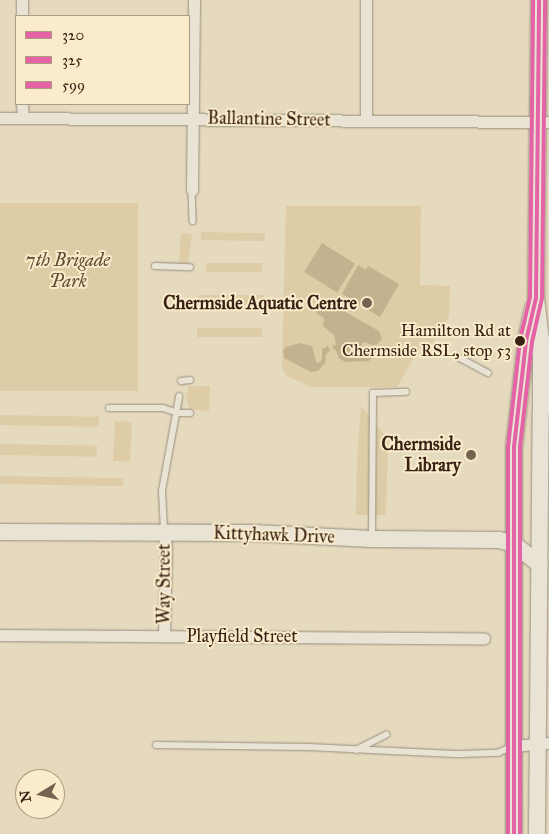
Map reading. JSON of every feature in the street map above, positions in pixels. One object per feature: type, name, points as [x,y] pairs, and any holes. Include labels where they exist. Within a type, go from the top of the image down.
[{"type":"main road","points":[[514,834],[515,428],[526,341],[543,273],[543,122],[539,0]]},
{"type":"main road","points":[[536,298],[541,340],[545,412],[544,743],[537,834]]},
{"type":"main road","name":"Kittyhawk Drive","points":[[0,532],[280,533],[372,539],[499,540],[514,544]]},
{"type":"main road","points":[[514,544],[544,567]]},
{"type":"street","points":[[22,0],[22,15]]},
{"type":"street","points":[[192,190],[194,0]]},
{"type":"street","points":[[366,0],[366,120]]},
{"type":"street","points":[[22,105],[23,118]]},
{"type":"street","name":"Ballantine Street","points":[[0,118],[543,122]]},
{"type":"street","name":"Way Street","points":[[164,532],[166,549],[164,636]]},
{"type":"street","name":"Playfield Street","points":[[0,635],[484,638]]},
{"type":"street","points":[[513,746],[544,743]]},
{"type":"lane","points":[[192,190],[193,221]]},
{"type":"lane","points":[[155,266],[190,267]]},
{"type":"lane","points":[[458,357],[488,373]]},
{"type":"lane","points":[[181,381],[190,380]]},
{"type":"lane","points":[[372,539],[373,393],[406,392]]},
{"type":"lane","points":[[164,532],[162,491],[178,413],[179,397]]},
{"type":"lane","points":[[109,408],[163,408],[178,413],[190,413]]},
{"type":"lane","points":[[354,751],[386,735]]},
{"type":"lane","points":[[156,745],[309,747],[354,751],[498,753],[513,746]]},
{"type":"green space","name":"7th Brigade Park","points":[[0,203],[138,203],[138,391],[0,391]]},
{"type":"green space","name":"Chermside Aquatic Centre","points":[[286,206],[421,206],[420,285],[450,286],[449,317],[429,350],[420,347],[397,387],[311,387],[287,376],[282,368]]},
{"type":"green space","points":[[201,232],[265,233],[265,241],[201,240]]},
{"type":"green space","points":[[181,233],[192,234],[188,265],[179,263]]},
{"type":"green space","points":[[206,263],[262,263],[262,272],[206,272]]},
{"type":"green space","points":[[198,295],[264,295],[264,305],[198,305]]},
{"type":"green space","points":[[197,328],[262,328],[262,337],[197,337]]},
{"type":"green space","points":[[189,386],[210,386],[209,411],[190,409],[186,398]]},
{"type":"green space","points":[[361,406],[388,439],[386,515],[356,515]]},
{"type":"green space","points":[[0,415],[99,417],[99,427],[0,425]]},
{"type":"green space","points":[[115,421],[132,422],[130,462],[113,461]]},
{"type":"green space","points":[[0,444],[97,446],[97,457],[0,455]]},
{"type":"green space","points":[[0,476],[123,478],[123,486],[0,484]]},
{"type":"shaded area","points":[[322,243],[355,264],[337,293],[304,272]]},
{"type":"shaded area","points":[[358,265],[366,270],[368,266],[399,284],[380,317],[342,294]]},
{"type":"shaded area","points":[[335,306],[379,331],[382,338],[378,344],[373,345],[363,342],[360,348],[371,352],[372,358],[369,361],[345,362],[339,358],[336,350],[334,350],[332,346],[336,345],[334,335],[323,326],[324,318],[316,313],[317,310],[325,311],[327,308]]},
{"type":"shaded area","points":[[300,343],[312,346],[316,362],[318,363],[322,360],[322,349],[328,346],[330,351],[326,354],[325,363],[318,371],[311,372],[284,358],[283,350],[286,347]]},
{"type":"transit line","name":"599","points":[[508,834],[508,447],[520,340],[530,297],[533,0]]},
{"type":"transit line","name":"320","points":[[514,834],[514,447],[526,341],[536,298],[539,0]]},
{"type":"transit line","name":"325","points":[[520,834],[520,447],[532,342],[542,298],[545,0]]},
{"type":"place","name":"Chermside Aquatic Centre","points":[[367,303]]},
{"type":"place","name":"Hamilton Rd at Chermside RSL, stop 53","points":[[520,341]]},
{"type":"place","name":"Chermside Library","points":[[471,455]]}]
